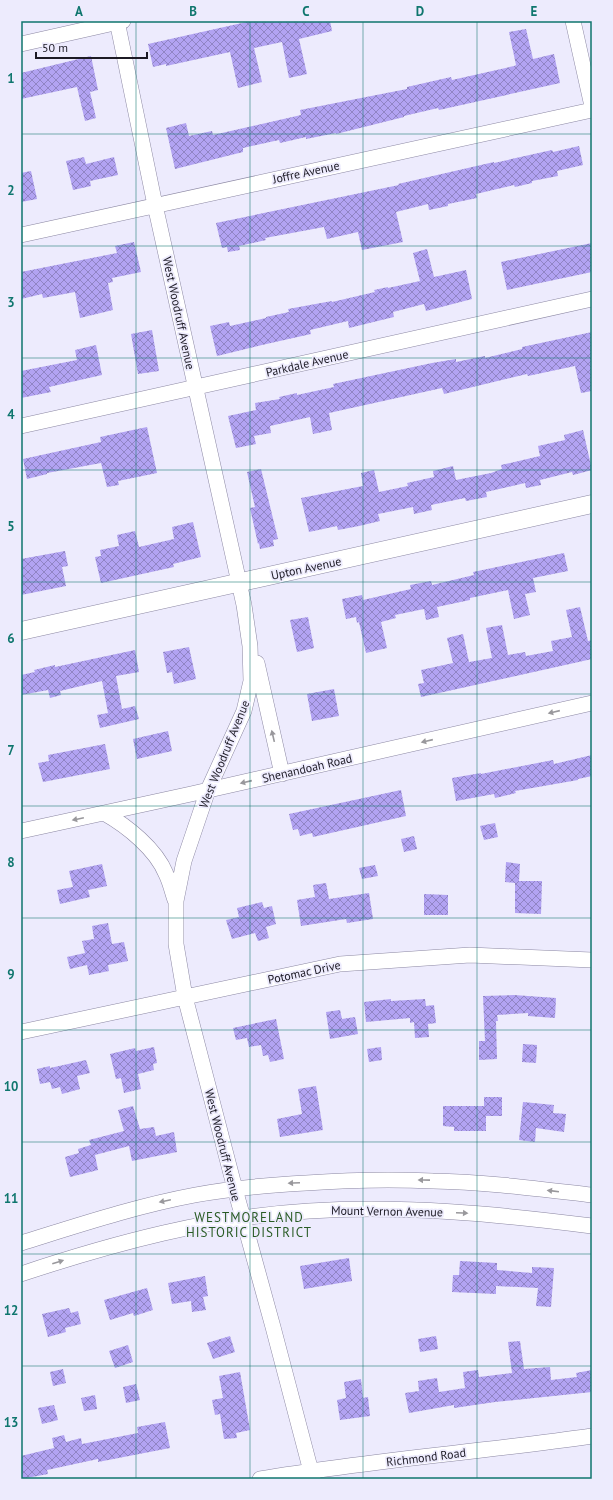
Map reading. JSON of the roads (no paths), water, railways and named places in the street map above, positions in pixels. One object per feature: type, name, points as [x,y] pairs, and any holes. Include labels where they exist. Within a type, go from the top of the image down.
[{"type":"street","points":[[21,44],[119,21]]},
{"type":"street","name":"West Woodruff Avenue","points":[[119,21],[155,205],[238,583],[282,774]]},
{"type":"street","points":[[573,21],[592,106]]},
{"type":"street","name":"Joffre Avenue","points":[[21,235],[592,110]]},
{"type":"street","name":"Parkdale Avenue","points":[[21,426],[592,299]]},
{"type":"street","name":"Upton Avenue","points":[[21,631],[592,504]]},
{"type":"street","name":"West Woodruff Avenue","points":[[244,604],[250,646],[251,682],[244,711],[208,790],[184,861],[176,901],[176,944],[185,997],[242,1218],[273,1327],[312,1475]]},
{"type":"street","name":"Shenandoah Road","points":[[21,831],[104,814],[592,703]]},
{"type":"street","name":"West Woodruff Avenue","points":[[104,814],[133,834],[148,847],[166,872],[176,901]]},
{"type":"street","name":"Potomac Drive","points":[[21,1032],[340,964],[470,955],[592,960]]},
{"type":"street","points":[[21,1243],[159,1202],[197,1195],[275,1185],[326,1182],[433,1180],[517,1186],[592,1195]]},
{"type":"street","name":"Mount Vernon Avenue","points":[[21,1274],[90,1252],[142,1238],[242,1218],[316,1211],[354,1209],[476,1213],[592,1226]]},
{"type":"street","name":"Richmond Road","points":[[260,1479],[312,1475],[592,1436]]},
{"type":"district","name":"WESTMORELAND HISTORIC DISTRICT","points":[[249,1224]]}]
